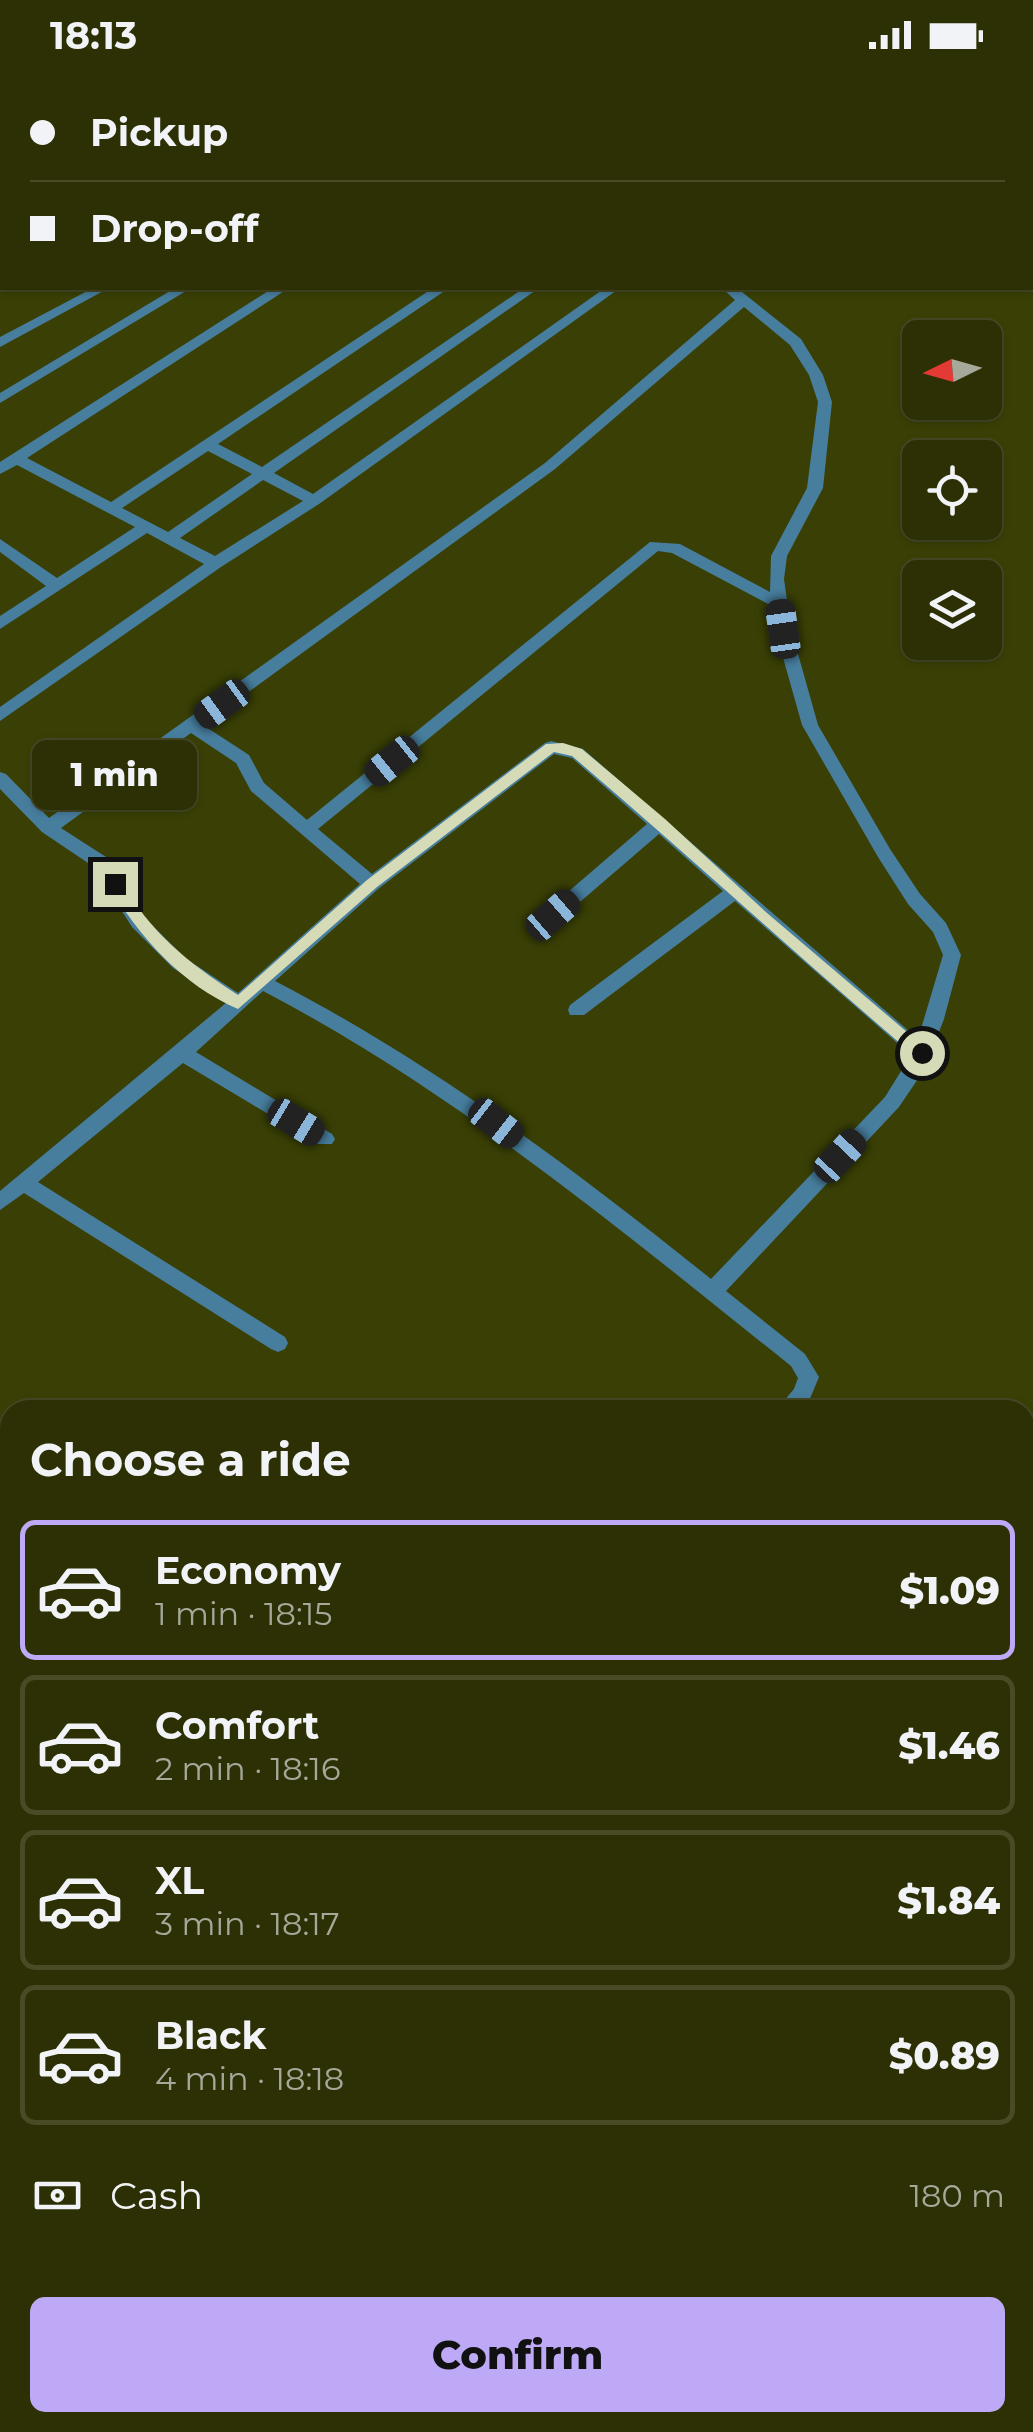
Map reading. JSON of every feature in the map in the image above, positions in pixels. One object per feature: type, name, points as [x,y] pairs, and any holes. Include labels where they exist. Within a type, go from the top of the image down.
[{"type":"street","points":[[0,343],[98,290]]},
{"type":"street","points":[[0,399],[181,290]]},
{"type":"street","points":[[0,469],[279,290]]},
{"type":"street","points":[[112,508],[439,290]]},
{"type":"street","points":[[168,539],[529,290]]},
{"type":"street","points":[[0,715],[216,563],[314,501],[609,290]]},
{"type":"street","points":[[712,1292],[892,1102],[922,1053],[952,955],[940,928],[884,853],[810,726],[779,602],[779,556],[815,488],[825,402],[816,375],[796,342],[731,290]]},
{"type":"street","points":[[48,828],[550,466],[743,300]]},
{"type":"street","points":[[207,444],[314,501]]},
{"type":"street","points":[[18,460],[216,563]]},
{"type":"street","points":[[0,624],[147,526]]},
{"type":"street","points":[[0,544],[56,585]]},
{"type":"street","points":[[306,830],[655,546],[676,548],[779,602]]},
{"type":"street","points":[[192,726],[243,759],[257,786],[372,884]]},
{"type":"street","points":[[0,1202],[182,1053],[372,884],[551,747],[577,753],[922,1053]]},
{"type":"street","points":[[0,778],[48,828],[100,862],[138,922],[179,963],[238,1003]]},
{"type":"street","points":[[553,915],[660,822]]},
{"type":"street","points":[[576,1010],[734,892]]},
{"type":"street","points":[[262,982],[337,1018],[496,1123],[798,1360],[809,1377],[796,1400]]},
{"type":"street","points":[[182,1053],[325,1139]]},
{"type":"street","points":[[24,1183],[278,1343]]},
{"type":"route","points":[[115,884],[138,922],[179,963],[238,1003],[372,884],[551,747],[563,748],[577,753],[660,822],[734,892],[922,1053]]}]
